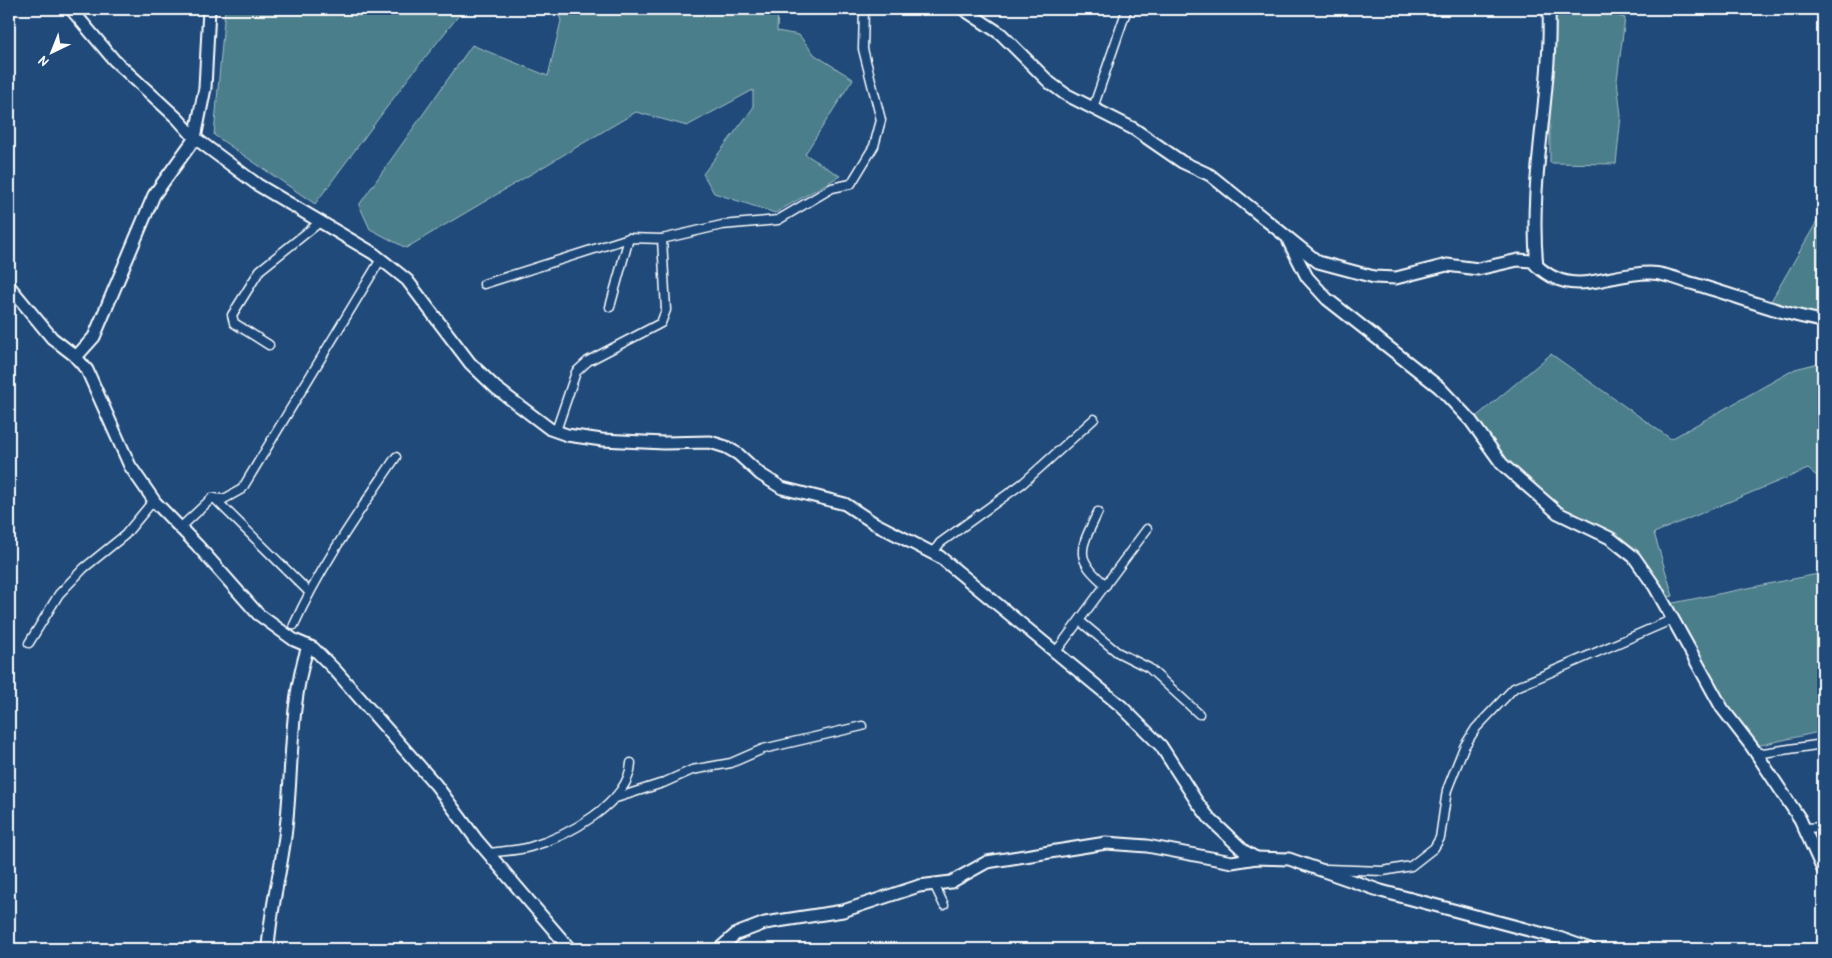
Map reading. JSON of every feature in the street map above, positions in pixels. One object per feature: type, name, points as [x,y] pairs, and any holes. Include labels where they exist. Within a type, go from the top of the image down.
[{"type":"street","points":[[71,9],[114,60],[178,119],[195,138],[258,185],[381,259],[407,280],[470,363],[496,388],[550,429],[602,440],[664,443],[710,442],[726,447],[738,454],[760,474],[782,488],[845,504],[874,523],[933,553],[984,592],[1121,706],[1161,746],[1210,819],[1244,851],[1256,858]]},
{"type":"street","points":[[76,357],[94,337],[154,196],[195,138],[205,88],[208,9]]},
{"type":"street","points":[[484,284],[630,238],[662,239],[722,225],[778,220],[832,188],[850,184],[874,146],[881,120],[863,49],[864,9]]},
{"type":"street","points":[[964,9],[1001,34],[1050,83],[1065,94],[1134,129],[1182,162],[1210,175],[1318,262],[1340,270],[1374,277],[1396,278],[1447,265],[1478,269],[1518,260],[1532,260],[1536,266],[1556,279],[1573,284],[1595,283],[1651,273],[1702,286],[1793,315],[1823,321]]},
{"type":"street","points":[[1093,108],[1127,9]]},
{"type":"street","points":[[1536,266],[1534,236],[1535,190],[1544,117],[1549,46],[1549,9]]},
{"type":"street","points":[[269,345],[234,323],[232,315],[260,270],[320,222]]},
{"type":"street","points":[[1286,237],[1307,277],[1327,299],[1439,386],[1471,421],[1502,464],[1558,513],[1610,538],[1634,557],[1655,587],[1671,620],[1722,708],[1756,754],[1805,828],[1823,870]]},
{"type":"street","points":[[610,307],[630,238]]},
{"type":"street","points":[[556,431],[576,372],[588,361],[661,323],[666,310],[662,239]]},
{"type":"street","points":[[179,529],[212,498],[224,499],[242,489],[381,259]]},
{"type":"street","points":[[9,286],[52,338],[76,357],[87,370],[130,466],[154,500],[258,614],[294,640],[313,648],[335,670],[436,786],[488,853],[570,949]]},
{"type":"street","points":[[933,553],[940,543],[1023,482],[1094,419]]},
{"type":"street","points":[[294,625],[309,592],[333,550],[396,457]]},
{"type":"street","points":[[214,498],[309,592]]},
{"type":"street","points":[[29,643],[58,594],[84,568],[125,535],[154,500]]},
{"type":"street","points":[[1098,512],[1082,547],[1088,570],[1106,585]]},
{"type":"street","points":[[1055,653],[1073,628],[1081,622],[1147,529]]},
{"type":"street","points":[[1322,869],[1383,871],[1411,866],[1434,848],[1440,838],[1447,790],[1464,747],[1476,728],[1514,688],[1671,620]]},
{"type":"street","points":[[1081,622],[1117,652],[1149,668],[1199,714]]},
{"type":"street","points":[[268,949],[270,917],[280,872],[286,826],[293,724],[299,675],[308,646]]},
{"type":"street","points":[[488,853],[528,848],[561,836],[616,798],[662,783],[692,770],[731,763],[763,749],[862,726]]},
{"type":"street","points":[[1756,754],[1823,744]]},
{"type":"street","points":[[616,798],[627,782],[631,763]]},
{"type":"street","points":[[1805,828],[1823,827]]},
{"type":"street","points":[[719,949],[736,934],[765,923],[843,911],[884,896],[934,884],[951,882],[987,862],[1106,843],[1146,846],[1232,862],[1256,858],[1289,859],[1381,891],[1559,938],[1590,949]]},
{"type":"street","points":[[934,884],[944,904]]},
{"type":"green space","points":[[225,9],[464,9],[407,80],[315,204],[214,135]]},
{"type":"green space","points":[[557,9],[778,9],[777,31],[799,35],[815,55],[853,79],[805,154],[840,176],[775,213],[714,193],[703,174],[753,108],[753,90],[687,126],[636,112],[406,248],[370,229],[359,205],[472,45],[548,76],[561,21]]},
{"type":"green space","points":[[1549,9],[1593,9],[1625,18],[1617,80],[1621,116],[1616,164],[1550,163]]},
{"type":"green space","points":[[1823,211],[1823,320],[1767,308]]},
{"type":"green space","points":[[1551,354],[1671,439],[1795,369],[1823,362],[1823,481],[1808,469],[1654,533],[1673,596],[1660,599],[1615,542],[1545,500],[1471,421]]},
{"type":"green space","points":[[1823,573],[1823,731],[1752,747],[1663,605]]}]
